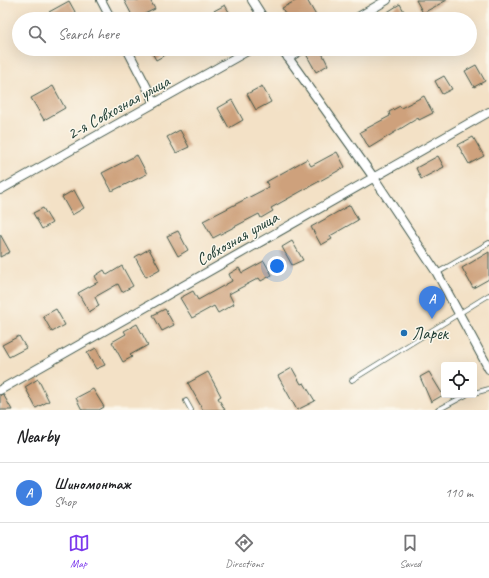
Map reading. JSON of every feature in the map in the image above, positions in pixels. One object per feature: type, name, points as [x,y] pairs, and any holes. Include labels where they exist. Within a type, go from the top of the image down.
[{"type":"street","points":[[101,0],[107,12]]},
{"type":"street","points":[[252,0],[260,12]]},
{"type":"street","points":[[365,12],[385,0]]},
{"type":"street","points":[[131,56],[155,103]]},
{"type":"street","name":"2-я Совхозная улица","points":[[0,190],[239,56]]},
{"type":"street","points":[[291,56],[288,58],[374,178],[438,273],[489,369]]},
{"type":"street","name":"Совхозная улица","points":[[0,390],[489,112]]},
{"type":"lane","points":[[438,273],[489,242]]},
{"type":"lane","points":[[352,380],[459,312],[487,296],[489,302]]},
{"type":"lane","points":[[477,392],[489,389]]},
{"type":"lane","points":[[438,410],[460,398]]},
{"type":"lane","points":[[186,401],[191,410]]},
{"type":"building","points":[[124,0],[150,0],[155,9],[149,12],[130,12]]},
{"type":"building","points":[[297,0],[307,0],[314,12],[284,12],[282,8]]},
{"type":"building","points":[[416,0],[447,0],[425,12],[422,12]]},
{"type":"building","points":[[69,1],[75,12],[49,12]]},
{"type":"building","points":[[400,4],[404,12],[387,12]]},
{"type":"building","points":[[225,5],[229,12],[212,12]]},
{"type":"building","points":[[154,56],[163,56],[156,60]]},
{"type":"building","points":[[307,56],[324,56],[328,65],[316,72]]},
{"type":"building","points":[[476,65],[485,81],[474,87],[465,71]]},
{"type":"building","points":[[444,76],[452,89],[442,94],[435,81]]},
{"type":"building","points":[[53,86],[65,108],[44,120],[31,98]]},
{"type":"building","points":[[262,86],[271,102],[256,110],[247,94]]},
{"type":"building","points":[[424,96],[433,113],[419,120],[418,118],[369,148],[360,132],[390,116],[389,112],[400,106],[401,108]]},
{"type":"building","points":[[232,100],[243,120],[229,128],[218,108]]},
{"type":"building","points":[[180,130],[189,147],[176,153],[167,137]]},
{"type":"building","points":[[473,137],[484,156],[469,164],[458,145]]},
{"type":"building","points":[[337,152],[345,167],[271,208],[273,211],[261,218],[259,214],[213,238],[203,221],[269,187],[266,182],[307,159],[311,166]]},
{"type":"building","points":[[137,155],[147,174],[112,191],[102,173]]},
{"type":"building","points":[[438,156],[444,167],[421,179],[416,168]]},
{"type":"building","points":[[74,190],[84,208],[72,215],[62,197]]},
{"type":"building","points":[[350,205],[358,220],[330,236],[332,239],[321,245],[311,227]]},
{"type":"building","points":[[43,208],[52,223],[42,229],[33,213]]},
{"type":"building","points":[[178,231],[188,250],[178,256],[167,236]]},
{"type":"building","points":[[0,234],[10,252],[0,257]]},
{"type":"building","points":[[292,241],[303,260],[292,265],[282,247]]},
{"type":"building","points":[[149,249],[160,269],[146,277],[135,257]]},
{"type":"building","points":[[489,252],[489,279],[473,288],[462,268]]},
{"type":"building","points":[[264,261],[272,275],[261,281],[259,278],[229,294],[234,304],[218,313],[214,306],[192,318],[180,298],[193,291],[198,300],[232,281],[229,274],[239,268],[242,273]]},
{"type":"building","points":[[122,266],[133,286],[122,292],[118,284],[95,297],[99,306],[89,312],[78,293],[98,282],[95,276],[104,270],[107,275]]},
{"type":"building","points":[[56,309],[65,325],[52,332],[43,316]]},
{"type":"building","points":[[165,309],[174,325],[162,331],[153,315]]},
{"type":"building","points":[[137,324],[148,345],[130,355],[132,357],[123,362],[112,342],[126,334],[124,331]]},
{"type":"building","points":[[19,336],[26,348],[9,357],[2,345]]},
{"type":"building","points":[[96,348],[105,365],[96,369],[87,353]]},
{"type":"building","points":[[292,368],[301,384],[304,383],[315,401],[297,410],[278,376]]},
{"type":"building","points":[[208,372],[221,396],[218,398],[225,410],[203,410],[188,383]]},
{"type":"building","points":[[429,372],[441,392],[441,396],[431,402],[420,377]]},
{"type":"building","points":[[38,379],[49,401],[36,408],[25,387]]},
{"type":"building","points":[[93,389],[104,407],[99,410],[82,410],[76,398]]},
{"type":"building","points":[[3,394],[12,410],[0,410],[0,395]]},
{"type":"place","name":"Шиномонтаж","points":[[432,319]]},
{"type":"place","name":"Ларек","points":[[404,333]]}]
